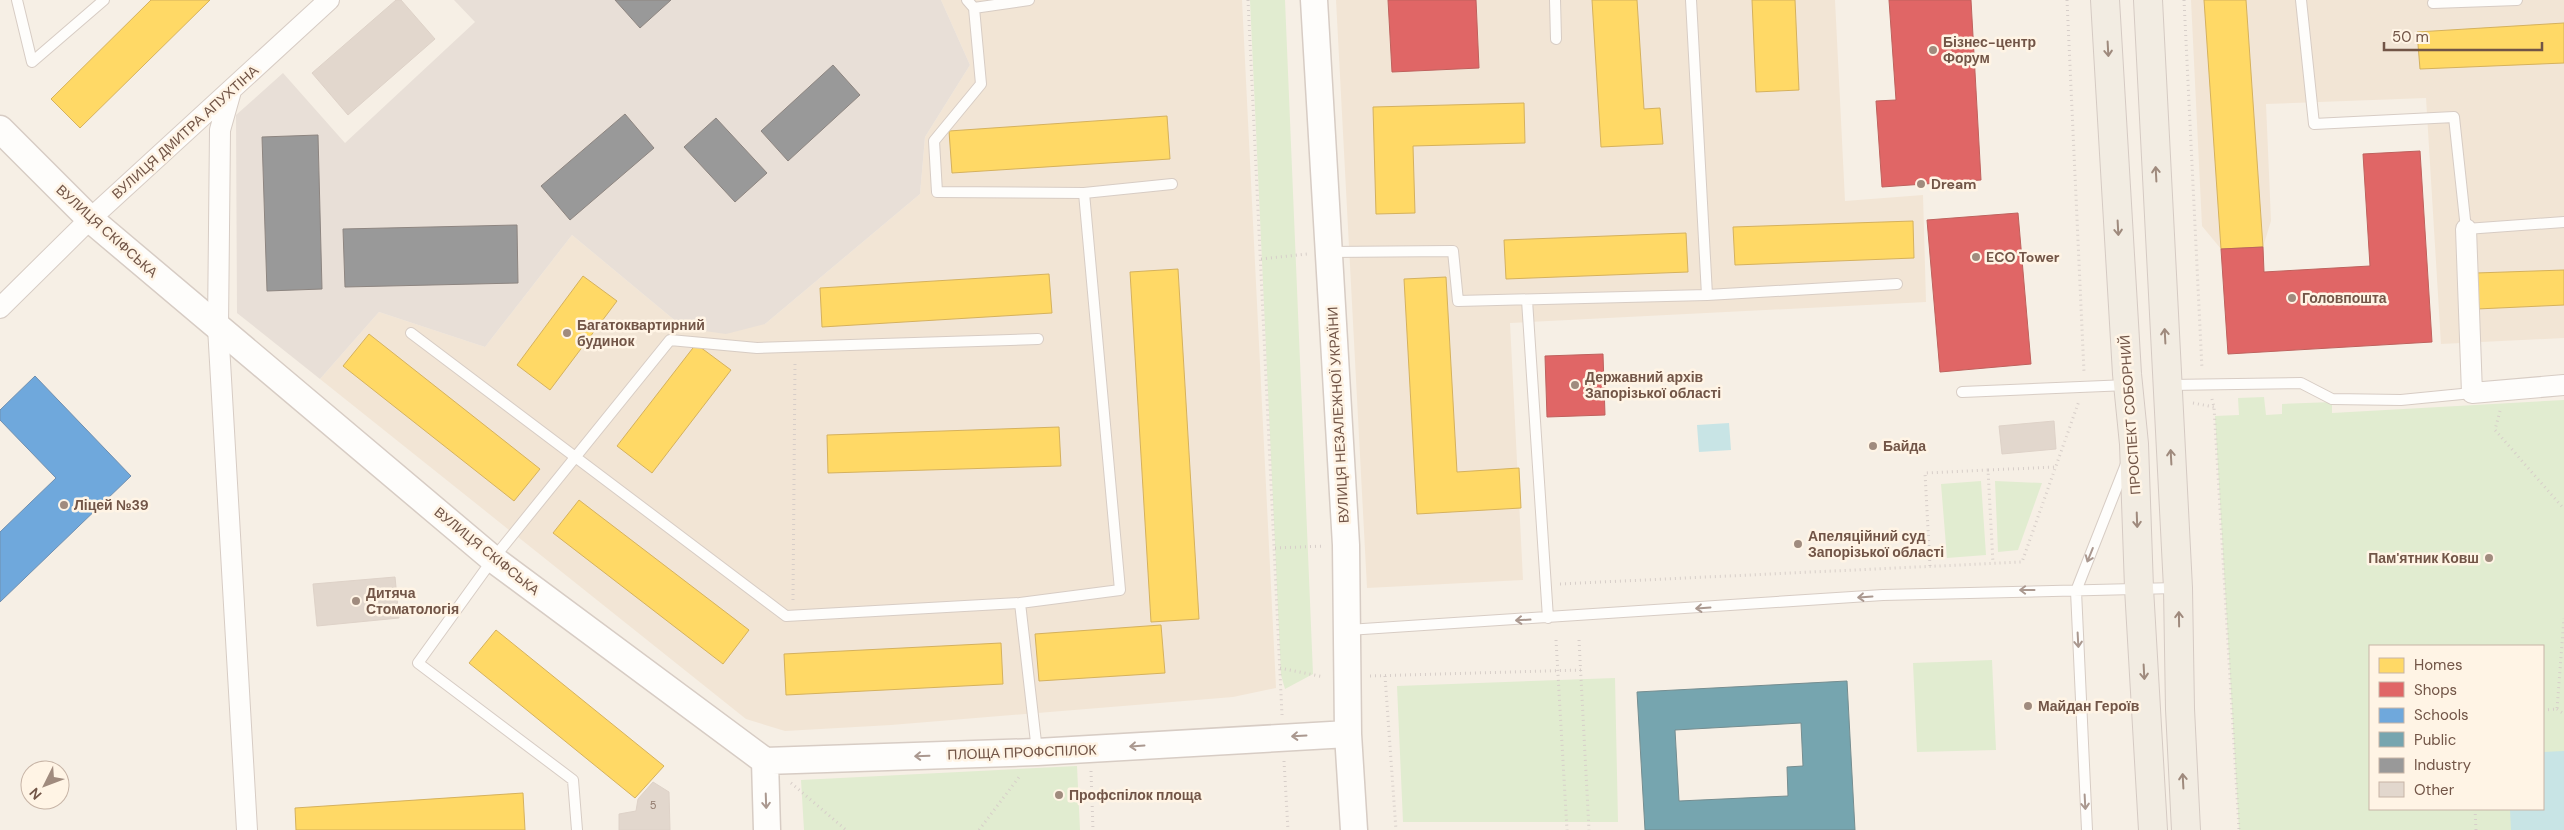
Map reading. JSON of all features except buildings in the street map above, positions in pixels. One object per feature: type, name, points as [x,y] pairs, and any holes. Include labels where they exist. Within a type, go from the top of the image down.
[{"type":"main road","name":"ПРОСПЕКТ СОБОРНИЙ","points":[[2105,0],[2128,379],[2134,444],[2139,588],[2153,830]]},
{"type":"main road","points":[[2148,0],[2178,588],[2180,710],[2186,830]]},
{"type":"main road","points":[[2128,379],[2167,385]]},
{"type":"street","name":"ВУЛИЦЯ ДМИТРА АПУХТІНА","points":[[0,308],[90,219],[329,0]]},
{"type":"street","name":"ВУЛИЦЯ НЕЗАЛЕЖНОЇ УКРАЇНИ","points":[[1314,0],[1346,545],[1348,734],[1354,830]]},
{"type":"street","points":[[230,90],[220,130],[218,327],[247,830]]},
{"type":"street","name":"ВУЛИЦЯ СКІФСЬКА","points":[[0,130],[90,219],[493,559],[765,761]]},
{"type":"street","points":[[2466,229],[2472,393],[2505,388],[2564,385]]},
{"type":"street","name":"ПЛОЩА ПРОФСПІЛОК","points":[[765,761],[1037,752],[1348,734]]},
{"type":"street","points":[[765,761],[767,830]]},
{"type":"lane","points":[[16,0],[32,62],[104,0]]},
{"type":"lane","points":[[1030,0],[970,4],[981,84],[934,141],[937,192],[1084,193],[1172,184]]},
{"type":"lane","points":[[1555,0],[1556,39]]},
{"type":"lane","points":[[1691,0],[1707,295]]},
{"type":"lane","points":[[2301,0],[2314,124],[2454,117],[2466,229],[2564,222]]},
{"type":"lane","points":[[2433,3],[2517,0]]},
{"type":"lane","points":[[411,334],[786,616],[1020,603],[1120,590],[1084,193]]},
{"type":"lane","points":[[1329,252],[1453,251],[1458,301],[1707,295],[1897,284]]},
{"type":"lane","points":[[1527,300],[1548,618]]},
{"type":"lane","points":[[577,830],[573,780],[418,663],[493,559],[670,340],[757,348],[1038,338]]},
{"type":"lane","points":[[1962,392],[2084,387],[2128,379]]},
{"type":"lane","points":[[2167,385],[2301,383],[2332,399],[2401,400],[2472,393]]},
{"type":"lane","points":[[2087,830],[2076,591],[2134,444]]},
{"type":"lane","points":[[1348,630],[1882,595],[2023,590],[2076,591],[2178,588]]},
{"type":"lane","points":[[1020,603],[1037,752]]},
{"type":"path","points":[[1248,0],[1275,548],[1282,737],[1288,830]]},
{"type":"path","points":[[1546,585],[2022,562],[2084,387],[2067,0]]},
{"type":"path","points":[[2184,0],[2203,373],[2214,407],[2239,830]]},
{"type":"path","points":[[1260,259],[1329,252]]},
{"type":"path","points":[[793,616],[795,347]]},
{"type":"path","points":[[2084,374],[2128,379]]},
{"type":"path","points":[[2505,388],[2495,430],[2564,509]]},
{"type":"path","points":[[1930,566],[1925,473],[2056,467]]},
{"type":"path","points":[[1988,470],[1993,563]]},
{"type":"path","points":[[1275,548],[1346,545]]},
{"type":"path","points":[[2557,709],[2564,618]]},
{"type":"path","points":[[1556,640],[1567,830]]},
{"type":"path","points":[[1579,640],[1589,830]]},
{"type":"path","points":[[1280,668],[1325,677],[1581,670]]},
{"type":"path","points":[[1385,676],[1396,830]]},
{"type":"path","points":[[2544,710],[2557,709],[2564,714]]},
{"type":"path","points":[[1090,749],[1093,830]]},
{"type":"path","points":[[978,830],[1037,752]]},
{"type":"path","points":[[765,761],[846,830]]},
{"type":"path","points":[[2475,810],[2476,830]]},
{"type":"shaded area","points":[[454,0],[941,0],[970,65],[925,137],[920,194],[765,324],[726,334],[684,328],[572,235],[485,347],[379,312],[320,379],[237,313],[236,115],[283,73],[345,143],[475,22]]},
{"type":"shaded area","points":[[941,0],[1242,0],[1276,688],[1233,697],[891,725],[785,731],[746,719],[320,379],[379,312],[485,347],[572,235],[684,328],[765,324],[920,194],[925,137],[970,65]]},
{"type":"shaded area","points":[[1336,0],[1835,0],[1845,201],[1923,195],[1926,302],[1510,323],[1523,580],[1367,588]]},
{"type":"shaded area","points":[[2191,0],[2564,0],[2564,338],[2441,344],[2426,98],[2266,104],[2271,221],[2263,247],[2221,249],[2202,226]]},
{"type":"green space","points":[[1250,0],[1285,0],[1313,674],[1285,689],[1281,675]]},
{"type":"green space","points":[[2264,397],[2266,415],[2282,414],[2282,404],[2332,402],[2332,413],[2564,400],[2564,830],[2239,830],[2215,416],[2239,415],[2238,398]]},
{"type":"green space","points":[[1981,481],[1986,555],[1947,558],[1941,484]]},
{"type":"green space","points":[[1995,481],[2042,483],[2018,550],[1998,552]]},
{"type":"green space","points":[[1992,660],[1996,750],[1917,752],[1913,663]]},
{"type":"green space","points":[[1615,678],[1618,822],[1403,822],[1397,686]]},
{"type":"green space","points":[[1077,766],[1080,830],[804,830],[801,780]]},
{"type":"water","points":[[1729,423],[1731,450],[1699,452],[1697,425]]},
{"type":"water","points":[[2564,751],[2564,830],[2511,830],[2510,810],[2544,810],[2544,752]]},
{"type":"place","name":"Бізнес-центр Форум","points":[[1933,50]]},
{"type":"place","name":"Dream","points":[[1921,184]]},
{"type":"place","name":"ECO Tower","points":[[1976,257]]},
{"type":"place","name":"Головпошта","points":[[2292,298]]},
{"type":"place","name":"Багатоквартирний будинок","points":[[567,333]]},
{"type":"place","name":"Державний архів Запорізької області","points":[[1575,385]]},
{"type":"place","name":"Байда","points":[[1873,446]]},
{"type":"place","name":"Ліцей №39","points":[[64,505]]},
{"type":"place","name":"Апеляційний суд Запорізької області","points":[[1798,544]]},
{"type":"place","name":"Пам'ятник Ковш","points":[[2489,558]]},
{"type":"place","name":"Дитяча Стоматологія","points":[[356,601]]},
{"type":"place","name":"Майдан Героїв","points":[[2028,706]]},
{"type":"place","name":"Профспілок площа","points":[[1059,795]]}]
